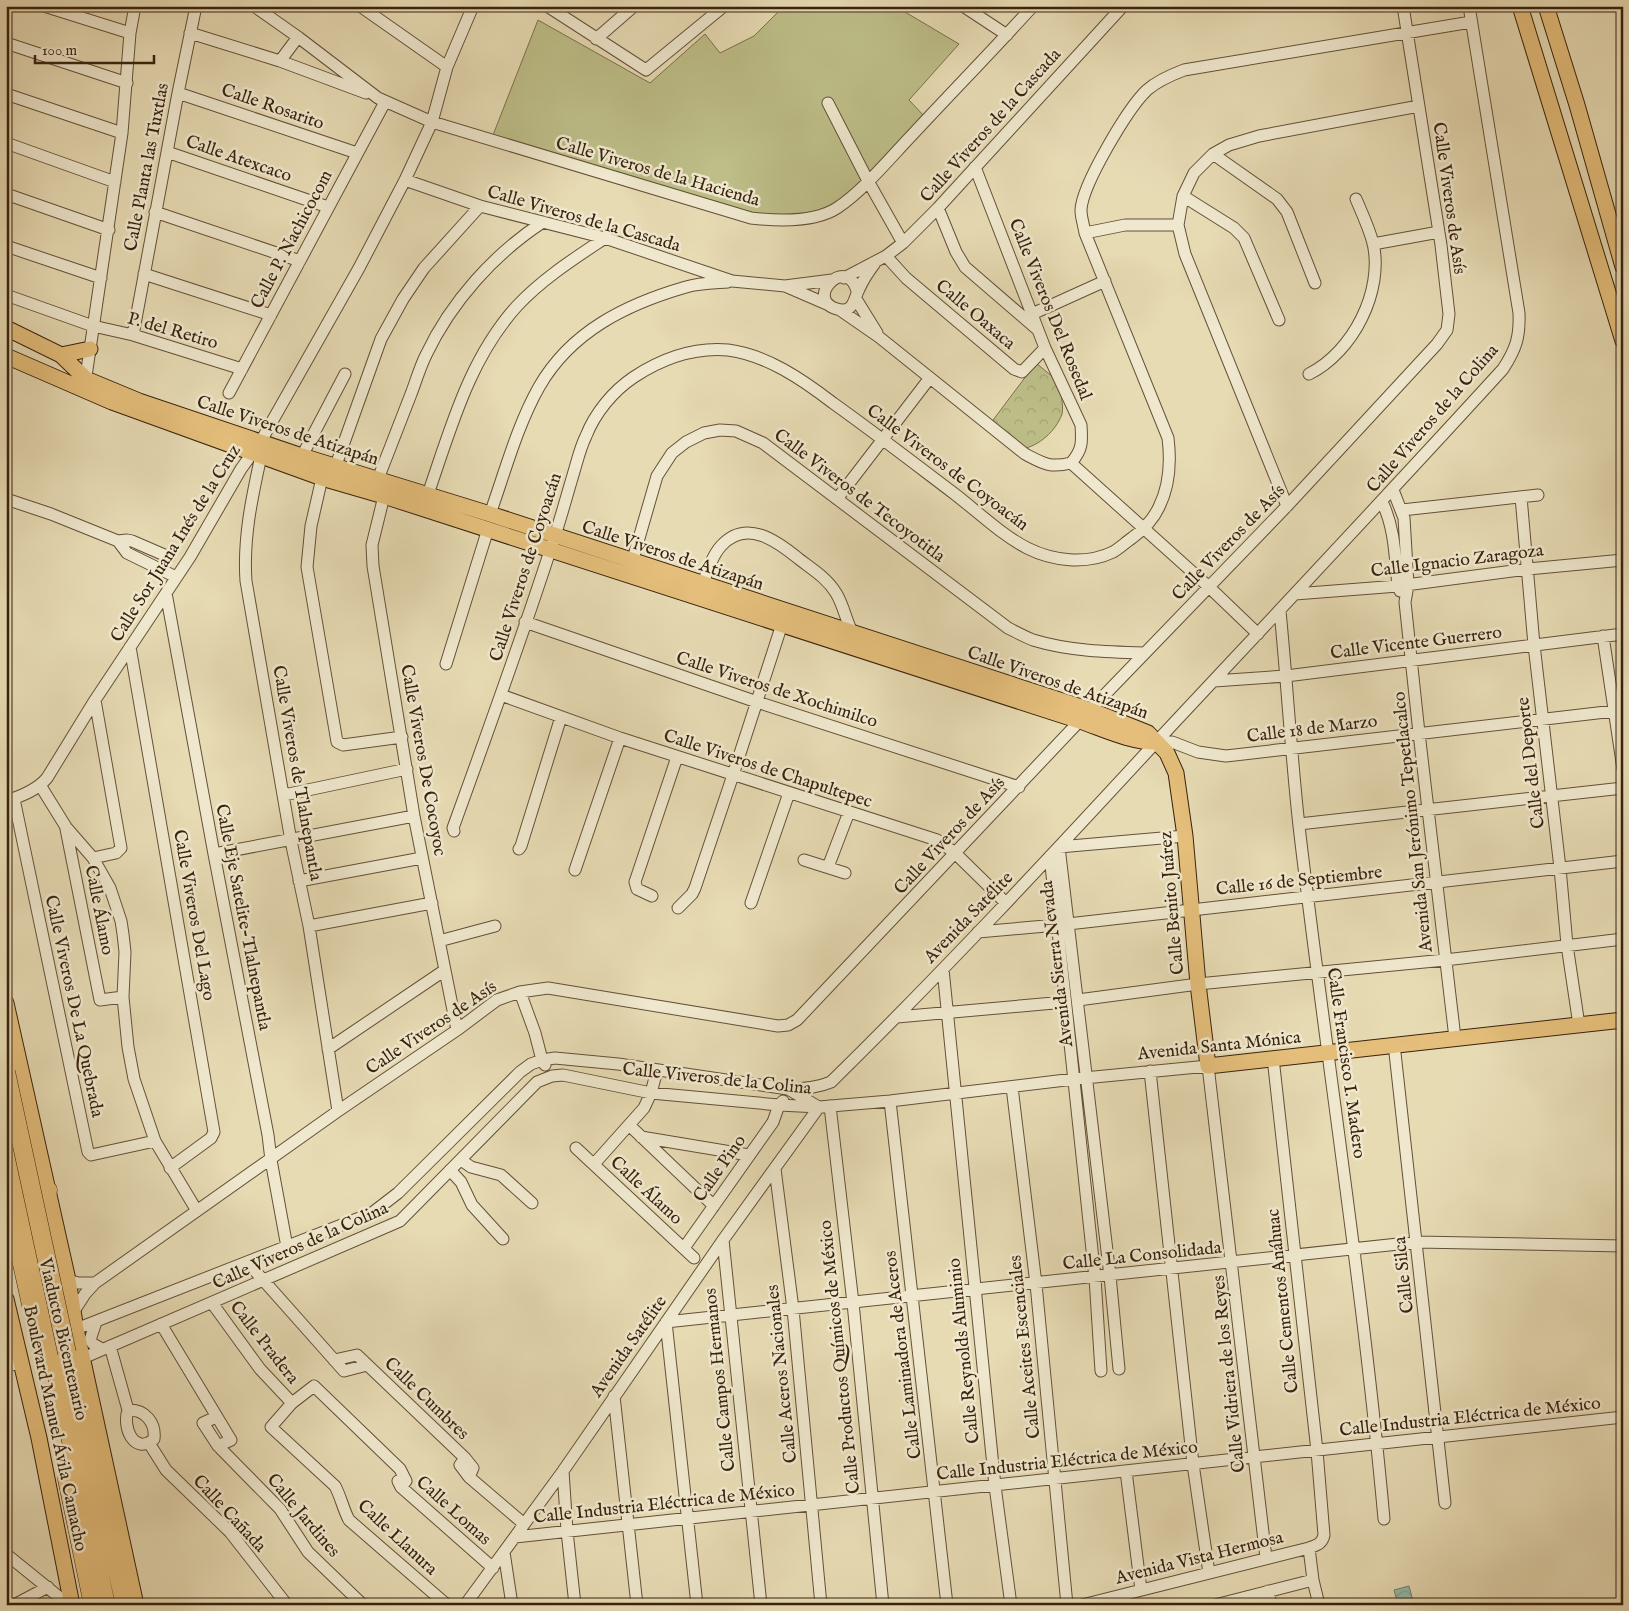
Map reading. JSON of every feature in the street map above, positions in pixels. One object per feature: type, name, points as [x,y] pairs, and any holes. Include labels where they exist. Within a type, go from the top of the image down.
[{"type":"highway","name":"Viaducto Bicentenario","points":[[6,1072],[67,1353],[126,1605]]},
{"type":"highway","name":"Boulevard Manuel Ávila Camacho","points":[[6,1123],[106,1605]]},
{"type":"highway","points":[[33,1254],[48,1190]]},
{"type":"highway","name":"Boulevard Manuel Ávila Camacho","points":[[6,1192],[45,1369],[93,1605]]},
{"type":"main road","points":[[1520,6],[1623,341]]},
{"type":"main road","points":[[1546,6],[1577,105],[1623,267]]},
{"type":"main road","name":"Calle Viveros de Atizapán","points":[[6,328],[61,356],[85,383]]},
{"type":"main road","name":"Calle Viveros de Atizapán","points":[[6,345],[67,382]]},
{"type":"main road","points":[[61,356],[90,348]]},
{"type":"main road","name":"Calle Viveros de Atizapán","points":[[6,356],[67,382],[85,383],[139,401],[322,478],[384,496],[489,522],[1085,715],[1141,728],[1157,742]]},
{"type":"main road","name":"Calle Viveros de Atizapán","points":[[258,450],[302,456],[336,465],[428,494],[489,522]]},
{"type":"main road","name":"Calle Viveros de Atizapán","points":[[630,568],[703,584],[784,618],[852,632],[1085,715]]},
{"type":"main road","name":"Calle Benito Juárez","points":[[1157,742],[1167,753],[1176,772],[1185,836],[1190,909],[1208,1066]]},
{"type":"main road","points":[[6,1003],[68,1280],[76,1329],[136,1605]]},
{"type":"main road","name":"Avenida Santa Mónica","points":[[1208,1066],[1623,1020]]},
{"type":"main road","name":"Boulevard Manuel Ávila Camacho","points":[[6,1299],[14,1364],[38,1438],[70,1605]]},
{"type":"street","points":[[44,6],[130,33]]},
{"type":"street","points":[[85,383],[122,133],[130,33],[135,6]]},
{"type":"street","name":"Calle Planta las Tuxtlas","points":[[133,335],[155,212],[196,6]]},
{"type":"street","points":[[254,6],[381,100]]},
{"type":"street","points":[[360,6],[447,67]]},
{"type":"street","points":[[547,6],[643,70],[647,70],[724,6]]},
{"type":"street","points":[[596,39],[634,6]]},
{"type":"street","points":[[962,6],[1007,35]]},
{"type":"street","name":"Calle Viveros de la Hacienda","points":[[381,100],[432,122],[752,218],[795,220],[822,215],[836,208],[868,181],[1033,6]]},
{"type":"street","name":"Calle Viveros de la Cascada","points":[[405,180],[480,206],[605,238],[732,281],[785,286],[838,279],[881,258],[903,243],[938,208],[1123,6]]},
{"type":"street","name":"Calle Viveros de Asís","points":[[74,1311],[95,1283],[338,1111],[457,1030],[497,1000],[520,992],[548,988],[778,1026],[788,1026],[797,1020],[1085,715],[1287,506],[1438,344],[1447,330],[1449,314],[1439,232],[1403,6]]},
{"type":"street","name":"Calle Viveros de la Colina","points":[[1157,742],[1382,502],[1503,369],[1510,358],[1519,336],[1519,313],[1469,6]]},
{"type":"street","name":"Calle Sor Juana Inés de la Cruz","points":[[10,800],[40,786],[47,778],[95,700],[166,593],[241,469],[258,450],[359,268],[405,180],[432,122],[447,67],[468,8]]},
{"type":"street","name":"Calle Viveros de Coyoacán","points":[[454,832],[453,828],[553,543],[585,437],[596,416],[610,398],[631,379],[672,356],[689,352],[731,350],[767,361],[807,384],[1027,548],[1055,559],[1076,560],[1098,558],[1115,551],[1144,529],[1159,508],[1168,482],[1171,460],[1168,438],[1085,233],[1081,210],[1087,187],[1128,111],[1147,89],[1164,78],[1184,70],[1471,22]]},
{"type":"street","points":[[190,33],[280,61],[381,100]]},
{"type":"street","points":[[280,61],[298,37]]},
{"type":"street","points":[[7,47],[127,83]]},
{"type":"street","name":"Calle Rosarito","points":[[178,93],[357,153]]},
{"type":"street","points":[[6,94],[122,133]]},
{"type":"street","name":"Calle P. Nachicocom","points":[[229,393],[357,153],[381,100]]},
{"type":"street","points":[[828,103],[868,181],[903,243]]},
{"type":"street","points":[[1287,506],[1185,254],[1178,225],[1183,196],[1194,173],[1213,154],[1228,145],[1259,136],[1419,106]]},
{"type":"street","points":[[6,143],[114,182]]},
{"type":"street","name":"Calle Atexcaco","points":[[167,152],[328,207]]},
{"type":"street","points":[[1213,154],[1277,199],[1287,212],[1315,283]]},
{"type":"street","name":"Calle Viveros Del Rosedal","points":[[975,167],[1045,348],[1081,424],[1080,453],[1071,463]]},
{"type":"street","points":[[6,194],[109,230]]},
{"type":"street","points":[[1183,196],[1234,228],[1244,238],[1279,320]]},
{"type":"street","points":[[1309,374],[1336,356],[1354,332],[1367,306],[1374,274],[1373,244],[1356,199]]},
{"type":"street","points":[[336,465],[381,339],[403,299],[424,268],[480,206]]},
{"type":"street","points":[[938,208],[956,252],[965,267],[1038,329]]},
{"type":"street","points":[[155,212],[300,261]]},
{"type":"street","points":[[378,479],[426,355],[454,307],[470,287],[508,248],[526,232],[543,222]]},
{"type":"street","points":[[1085,233],[1125,225],[1178,225]]},
{"type":"street","points":[[1373,244],[1439,232]]},
{"type":"street","points":[[428,494],[468,380],[499,327],[538,286],[605,238]]},
{"type":"street","points":[[6,246],[101,278]]},
{"type":"street","name":"Calle Viveros de la Cascada","points":[[857,295],[881,258]]},
{"type":"street","name":"Calle Oaxaca","points":[[881,258],[1014,369],[1022,372],[1045,348]]},
{"type":"street","points":[[144,274],[271,315]]},
{"type":"street","points":[[879,337],[851,281],[838,279],[827,285],[825,299],[829,305],[840,310],[879,337],[1026,454],[1041,462],[1056,466],[1071,463],[1209,587],[1258,634]]},
{"type":"street","points":[[446,664],[489,522],[525,415],[555,363],[571,346],[595,326],[610,317],[688,287],[732,281]]},
{"type":"street","points":[[1032,314],[1105,281]]},
{"type":"street","name":"Calle Viveros de la Cascada","points":[[785,286],[829,305]]},
{"type":"street","name":"P. del Retiro","points":[[6,295],[93,326],[133,335],[242,368]]},
{"type":"street","points":[[840,310],[853,304],[857,295]]},
{"type":"street","points":[[302,456],[345,374]]},
{"type":"street","points":[[837,499],[930,379]]},
{"type":"street","name":"Calle Viveros de Tecoyotitla","points":[[630,568],[657,476],[672,453],[686,442],[704,432],[736,431],[764,443],[1008,628],[1031,639],[1060,647],[1145,654]]},
{"type":"street","name":"Calle Viveros de Tlalnepantla","points":[[258,450],[246,537],[245,566],[248,591],[291,841],[309,926],[338,1111]]},
{"type":"street","points":[[322,478],[311,526],[307,568],[337,742],[342,744],[402,737]]},
{"type":"street","name":"Avenida San Jerónimo Tepetlacalco","points":[[1393,490],[1404,518],[1403,585]]},
{"type":"street","points":[[1402,510],[1538,495]]},
{"type":"street","name":"Calle Viveros De Cocoyoc","points":[[384,496],[372,545],[373,566],[414,816],[457,1030]]},
{"type":"street","name":"Calle del Deporte","points":[[1521,497],[1534,645],[1567,945],[1579,1025]]},
{"type":"street","points":[[6,499],[51,514],[118,541],[132,541],[170,557]]},
{"type":"street","name":"Avenida San Jerónimo Tepetlacalco","points":[[1382,502],[1388,515],[1403,585],[1455,1038]]},
{"type":"street","points":[[703,584],[711,562],[721,545],[735,536],[751,532],[772,539],[788,549],[828,582],[836,593],[852,632]]},
{"type":"street","points":[[118,541],[126,553],[176,577]]},
{"type":"street","name":"Calle Ignacio Zaragoza","points":[[1295,594],[1403,585],[1528,569],[1623,560]]},
{"type":"street","name":"Calle Eje Satelite-Tlalnepantla","points":[[166,593],[268,1134],[287,1247]]},
{"type":"street","name":"Calle Francisco I. Madero","points":[[1280,611],[1299,824],[1354,1249],[1384,1519]]},
{"type":"street","points":[[678,908],[692,894],[695,888],[784,618]]},
{"type":"street","name":"Calle Viveros de Xochimilco","points":[[525,622],[757,702],[1018,787]]},
{"type":"street","name":"Calle Vicente Guerrero","points":[[1214,681],[1286,676],[1623,634]]},
{"type":"street","points":[[1603,636],[1618,711],[1623,769]]},
{"type":"street","name":"Calle Viveros Del Lago","points":[[130,647],[214,1132],[211,1138],[170,1168]]},
{"type":"street","name":"Calle Viveros de Chapultepec","points":[[501,695],[677,757],[937,840],[955,853],[1006,903]]},
{"type":"street","points":[[93,858],[116,853],[121,848],[95,700]]},
{"type":"street","name":"Calle 18 de Marzo","points":[[1157,742],[1172,742],[1198,752],[1226,756],[1618,711]]},
{"type":"street","points":[[519,849],[561,717]]},
{"type":"street","points":[[575,870],[620,738]]},
{"type":"street","name":"Avenida Satélite","points":[[788,1088],[804,1089],[819,1087],[831,1082],[897,1017],[1157,742]]},
{"type":"street","points":[[652,896],[642,893],[637,889],[635,882],[677,757]]},
{"type":"street","points":[[284,795],[407,769]]},
{"type":"street","points":[[40,786],[66,827],[93,858],[110,888],[121,921],[125,952],[124,997],[128,1047],[134,1079],[155,1141],[197,1211]]},
{"type":"street","points":[[1299,824],[1623,788]]},
{"type":"street","points":[[751,903],[789,793]]},
{"type":"street","name":"Calle Viveros De La Quebrada","points":[[10,800],[88,1152],[91,1155],[155,1141]]},
{"type":"street","points":[[828,867],[849,812]]},
{"type":"street","points":[[214,854],[291,841],[414,816]]},
{"type":"street","name":"Calle Álamo","points":[[66,827],[100,1000],[124,997]]},
{"type":"street","points":[[1059,847],[1185,836]]},
{"type":"street","name":"Avenida Sierra Nevada","points":[[1059,847],[1066,1002],[1095,1278],[1101,1371]]},
{"type":"street","name":"Avenida Sierra Nevada","points":[[1050,856],[1078,1000],[1119,1369]]},
{"type":"street","points":[[300,880],[422,858]]},
{"type":"street","points":[[804,860],[845,873]]},
{"type":"street","name":"Calle 16 de Septiembre","points":[[978,932],[1623,861]]},
{"type":"street","points":[[309,926],[432,903]]},
{"type":"street","points":[[439,941],[495,926]]},
{"type":"street","points":[[1078,1000],[1198,984],[1445,960],[1623,939]]},
{"type":"street","name":"Calle Reynolds Aluminio","points":[[943,968],[995,1486],[1011,1605]]},
{"type":"street","points":[[328,1049],[445,970]]},
{"type":"street","points":[[520,992],[535,1033],[542,1060],[552,1076]]},
{"type":"street","points":[[897,1017],[1066,1002]]},
{"type":"street","name":"Calle Silca","points":[[1394,1044],[1445,1503]]},
{"type":"street","name":"Calle Viveros de la Colina","points":[[76,1329],[372,1213],[387,1203],[520,1072],[542,1060],[568,1058],[788,1088],[824,1107]]},
{"type":"street","name":"Calle Cementos Anáhuac","points":[[1273,1058],[1317,1451],[1323,1540]]},
{"type":"street","points":[[615,1086],[618,1064]]},
{"type":"street","name":"Avenida Santa Mónica","points":[[824,1107],[1208,1066]]},
{"type":"street","name":"Calle Vidriera de los Reyes","points":[[1208,1066],[1233,1263],[1266,1558]]},
{"type":"street","points":[[594,1164],[644,1108],[651,1093],[657,1070]]},
{"type":"street","points":[[1150,1071],[1193,1464],[1209,1573]]},
{"type":"street","name":"Calle Viveros de la Colina","points":[[83,1358],[400,1221],[537,1082],[552,1076],[563,1076],[651,1093],[779,1105],[824,1107]]},
{"type":"street","name":"Calle Aceites Escenciales","points":[[1012,1087],[1036,1284],[1067,1605]]},
{"type":"street","name":"Calle Pino","points":[[684,1248],[773,1122],[779,1105],[787,1094],[788,1088]]},
{"type":"street","name":"Calle Laminadora de Aceros","points":[[890,1101],[948,1605]]},
{"type":"street","points":[[488,1105],[502,1117]]},
{"type":"street","name":"Avenida Satélite","points":[[467,1603],[564,1470],[723,1240],[775,1169],[824,1107]]},
{"type":"street","name":"Calle Productos Químicos de México","points":[[824,1107],[853,1303],[883,1605]]},
{"type":"street","points":[[629,1125],[714,1206]]},
{"type":"street","points":[[641,1137],[749,1155]]},
{"type":"street","name":"Calle Álamo","points":[[576,1148],[694,1258]]},
{"type":"street","points":[[461,1160],[471,1167],[501,1175],[532,1203]]},
{"type":"street","name":"Calle Aceros Nacionales","points":[[775,1169],[793,1309],[822,1605]]},
{"type":"street","points":[[450,1170],[461,1182],[472,1205],[503,1239]]},
{"type":"street","name":"Calle Campos Hermanos","points":[[723,1240],[761,1605]]},
{"type":"street","name":"Calle La Consolidada","points":[[666,1322],[1095,1278],[1417,1242],[1623,1246]]},
{"type":"street","points":[[248,1263],[344,1371],[367,1365]]},
{"type":"street","points":[[68,1280],[78,1283],[95,1283]]},
{"type":"street","name":"Calle Pradera","points":[[212,1303],[260,1369],[292,1403]]},
{"type":"street","points":[[96,1322],[90,1340],[93,1344],[106,1348],[128,1410],[126,1422],[131,1439],[135,1443],[141,1444],[152,1441]]},
{"type":"street","points":[[666,1322],[689,1518],[697,1605]]},
{"type":"street","points":[[161,1324],[231,1440],[218,1446]]},
{"type":"street","name":"Calle Cumbres","points":[[334,1360],[357,1355],[471,1473],[524,1524]]},
{"type":"street","name":"Calle Lomas","points":[[292,1403],[314,1386],[401,1478],[493,1568]]},
{"type":"street","points":[[614,1396],[637,1605]]},
{"type":"street","name":"Calle Llanura","points":[[292,1403],[271,1428],[335,1486],[349,1520],[443,1602]]},
{"type":"street","name":"Calle Cañada","points":[[128,1410],[135,1410],[146,1415],[155,1433],[152,1441],[166,1470],[230,1532],[287,1605]]},
{"type":"street","name":"Calle Jardines","points":[[216,1417],[203,1423],[218,1446],[280,1509],[290,1521],[301,1543],[308,1552],[363,1605]]},
{"type":"street","name":"Calle Industria Eléctrica de México","points":[[515,1537],[1623,1417]]},
{"type":"street","points":[[564,1470],[567,1532],[574,1605]]},
{"type":"street","points":[[1126,1472],[1140,1590]]},
{"type":"street","name":"Avenida Vista Hermosa","points":[[1082,1605],[1309,1548],[1319,1545],[1323,1540]]},
{"type":"street","points":[[1309,1548],[1313,1580],[1320,1605]]},
{"type":"street","points":[[504,1552],[512,1605]]},
{"type":"street","points":[[6,1554],[70,1605]]},
{"type":"street","points":[[1216,1605],[1313,1580]]},
{"type":"street","points":[[14,1605],[48,1587]]},
{"type":"street","points":[[1268,1591],[1271,1605]]},
{"type":"street","points":[[428,1605],[443,1602]]},
{"type":"green space","points":[[784,6],[895,6],[959,44],[909,100],[925,117],[861,184],[834,207],[795,216],[757,214],[493,135],[538,20],[650,83],[705,34],[720,53],[754,36]]},
{"type":"green space","points":[[1036,363],[1059,382],[1062,414],[1056,426],[1046,437],[1035,445],[1022,449],[990,424]]},
{"type":"water","points":[[1409,1586],[1414,1605],[1398,1605],[1394,1590]]}]
